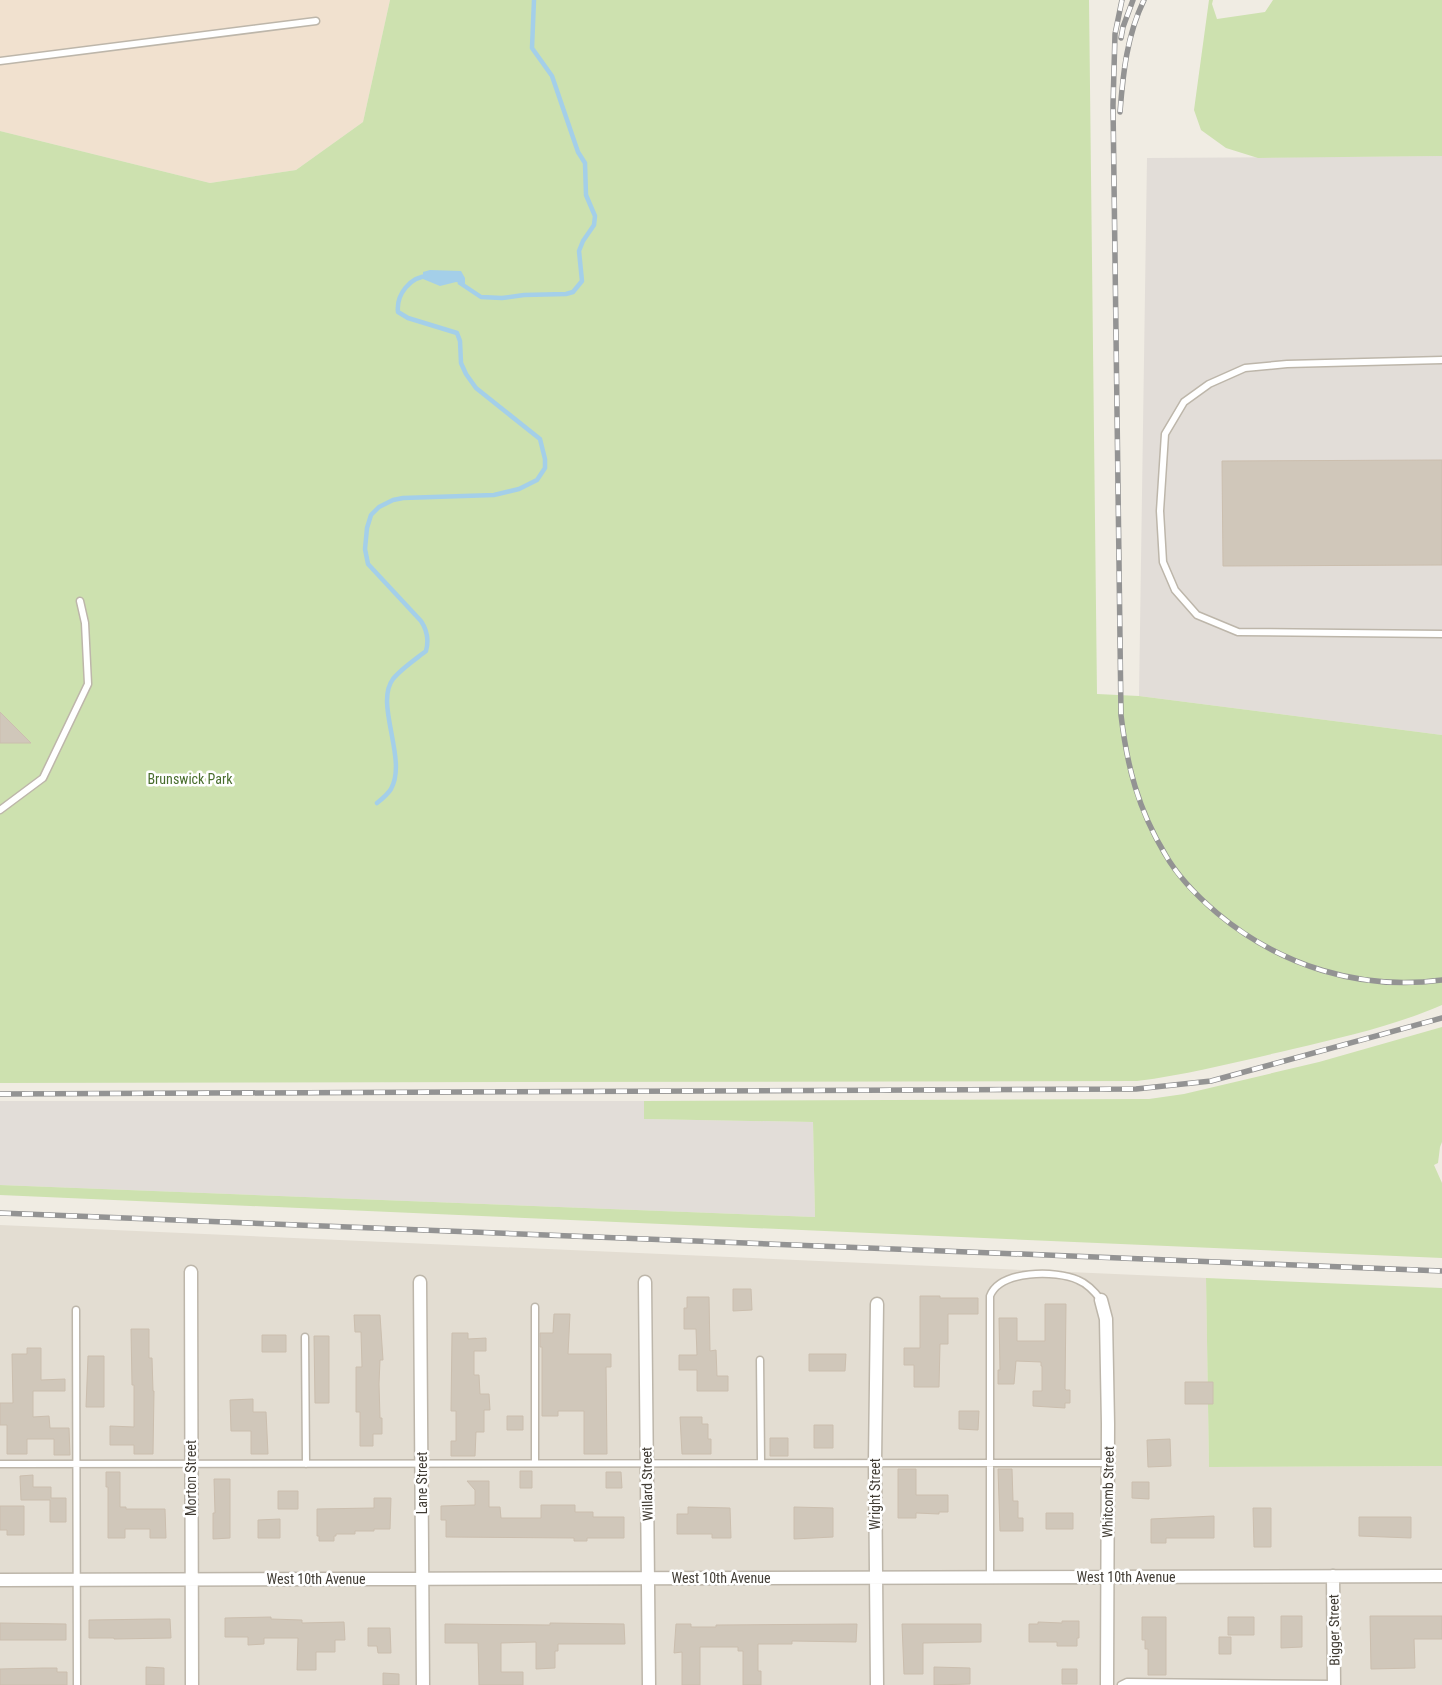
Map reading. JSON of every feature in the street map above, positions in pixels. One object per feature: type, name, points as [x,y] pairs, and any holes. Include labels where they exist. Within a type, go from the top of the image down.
[{"type":"street","name":"Morton Street","points":[[191,1272],[192,1685]]},
{"type":"street","name":"Lane Street","points":[[420,1282],[423,1685]]},
{"type":"street","name":"Willard Street","points":[[645,1282],[649,1685]]},
{"type":"street","name":"Whitcomb Street","points":[[1101,1300],[1106,1319],[1108,1463],[1107,1685]]},
{"type":"street","name":"Wright Street","points":[[877,1304],[875,1462],[877,1685]]},
{"type":"street","name":"Bigger Street","points":[[1333,1576],[1334,1684]]},
{"type":"street","name":"West 10th Avenue","points":[[0,1580],[1442,1576]]},
{"type":"lane","points":[[0,61],[316,21]]},
{"type":"lane","points":[[1442,360],[1287,364],[1253,367],[1245,368],[1208,384],[1184,402],[1165,434],[1160,511],[1163,562],[1175,590],[1197,615],[1238,632],[1442,634]]},
{"type":"lane","points":[[0,810],[43,778],[88,684],[85,623],[80,602]]},
{"type":"lane","points":[[990,1578],[989,1302],[992,1290],[1001,1283],[1022,1276],[1057,1275],[1079,1280],[1095,1292],[1101,1300]]},
{"type":"lane","points":[[535,1307],[535,1463]]},
{"type":"lane","points":[[76,1310],[78,1464],[77,1685]]},
{"type":"lane","points":[[305,1337],[306,1464]]},
{"type":"lane","points":[[760,1360],[761,1462]]},
{"type":"lane","points":[[0,1464],[1108,1463]]},
{"type":"lane","points":[[1121,1685],[1127,1682],[1334,1684]]},
{"type":"shaded area","points":[[0,0],[390,0],[363,122],[296,170],[210,183],[0,131]]},
{"type":"shaded area","points":[[1442,156],[1442,735],[1139,696],[1147,158]]},
{"type":"shaded area","points":[[0,1101],[644,1101],[644,1119],[813,1122],[815,1217],[0,1185]]},
{"type":"shaded area","points":[[0,1225],[1206,1278],[1209,1467],[1442,1466],[1442,1685],[0,1685]]},
{"type":"green space","name":"Brunswick Park","points":[[390,0],[1089,0],[1097,694],[1139,696],[1442,735],[1442,1005],[1387,1025],[1349,1035],[1215,1067],[1137,1081],[0,1083],[0,131],[210,183],[296,170],[363,122]]},
{"type":"green space","points":[[1209,0],[1213,0],[1212,4],[1217,19],[1265,12],[1273,0],[1442,0],[1442,156],[1258,158],[1226,148],[1201,130],[1194,110]]},
{"type":"green space","points":[[1442,1027],[1442,1142],[1438,1163],[1434,1165],[1442,1183],[1442,1258],[0,1195],[0,1185],[815,1217],[813,1122],[644,1119],[644,1101],[1149,1099],[1184,1094],[1319,1062]]},
{"type":"green space","points":[[1206,1278],[1442,1288],[1442,1466],[1209,1467]]},
{"type":"water","points":[[430,270],[461,271],[465,278],[465,284],[456,282],[440,286],[423,279],[423,272]]},
{"type":"building","points":[[1442,460],[1442,565],[1223,566],[1222,461]]},
{"type":"building","points":[[0,712],[31,743],[0,743]]},
{"type":"building","points":[[733,1289],[751,1289],[752,1310],[733,1311]]},
{"type":"building","points":[[920,1296],[978,1298],[978,1314],[948,1314],[948,1344],[940,1344],[939,1387],[914,1387],[914,1365],[904,1365],[904,1348],[920,1348]]},
{"type":"building","points":[[687,1297],[709,1297],[710,1351],[716,1350],[717,1376],[728,1376],[728,1391],[697,1391],[697,1370],[679,1370],[679,1355],[697,1355],[696,1329],[684,1329],[684,1308],[687,1308]]},
{"type":"building","points":[[1045,1304],[1066,1304],[1065,1389],[1070,1390],[1070,1403],[1065,1403],[1065,1408],[1033,1406],[1033,1391],[1042,1391],[1041,1362],[1016,1361],[1014,1384],[998,1384],[998,1370],[1000,1370],[999,1318],[1017,1318],[1017,1341],[1045,1341]]},
{"type":"building","points":[[554,1314],[570,1314],[568,1354],[611,1354],[611,1367],[606,1367],[607,1454],[584,1454],[584,1411],[558,1411],[558,1416],[542,1416],[542,1347],[540,1347],[540,1333],[553,1333]]},
{"type":"building","points":[[354,1315],[380,1315],[383,1360],[380,1360],[379,1384],[382,1434],[373,1434],[373,1446],[360,1446],[360,1412],[356,1412],[356,1367],[362,1367],[361,1332],[355,1332]]},
{"type":"building","points":[[131,1329],[149,1329],[149,1358],[152,1358],[154,1391],[153,1454],[134,1454],[134,1445],[110,1445],[110,1426],[134,1427]]},
{"type":"building","points":[[452,1333],[468,1333],[468,1339],[486,1338],[486,1351],[474,1351],[474,1375],[479,1375],[480,1394],[489,1394],[490,1410],[484,1410],[484,1432],[476,1432],[475,1456],[451,1456],[451,1441],[456,1441],[456,1411],[451,1411]]},
{"type":"building","points":[[262,1335],[286,1335],[286,1352],[262,1352]]},
{"type":"building","points":[[314,1336],[329,1336],[329,1403],[315,1403]]},
{"type":"building","points":[[27,1348],[41,1348],[41,1380],[65,1379],[65,1391],[33,1391],[33,1417],[49,1416],[50,1428],[69,1428],[70,1455],[54,1455],[54,1439],[27,1439],[27,1454],[7,1454],[7,1425],[0,1425],[0,1403],[13,1403],[12,1354],[27,1354]]},
{"type":"building","points":[[809,1354],[846,1354],[845,1371],[809,1371]]},
{"type":"building","points":[[88,1356],[104,1356],[104,1407],[86,1407]]},
{"type":"building","points":[[1185,1382],[1213,1382],[1213,1404],[1185,1404]]},
{"type":"building","points":[[253,1399],[253,1412],[266,1412],[268,1454],[251,1454],[251,1431],[231,1431],[230,1400]]},
{"type":"building","points":[[959,1411],[979,1411],[978,1430],[959,1429]]},
{"type":"building","points":[[507,1416],[523,1416],[523,1430],[507,1430]]},
{"type":"building","points":[[680,1417],[702,1417],[702,1424],[708,1424],[711,1454],[682,1454]]},
{"type":"building","points":[[814,1425],[833,1425],[833,1448],[814,1448]]},
{"type":"building","points":[[770,1438],[788,1438],[788,1456],[770,1456]]},
{"type":"building","points":[[1170,1439],[1171,1466],[1148,1467],[1147,1440]]},
{"type":"building","points":[[898,1469],[916,1469],[916,1495],[948,1495],[948,1512],[939,1512],[939,1514],[916,1513],[916,1518],[898,1518]]},
{"type":"building","points":[[998,1469],[1012,1469],[1013,1501],[1018,1501],[1018,1518],[1023,1518],[1023,1531],[1000,1531]]},
{"type":"building","points":[[520,1471],[532,1471],[532,1488],[520,1488]]},
{"type":"building","points":[[106,1472],[120,1472],[120,1507],[126,1507],[126,1509],[165,1509],[166,1538],[150,1538],[150,1529],[125,1529],[125,1538],[108,1538],[108,1487],[106,1487]]},
{"type":"building","points":[[606,1472],[621,1472],[622,1488],[606,1488]]},
{"type":"building","points":[[33,1475],[33,1487],[51,1487],[51,1498],[66,1498],[66,1522],[50,1522],[50,1500],[21,1500],[20,1476]]},
{"type":"building","points":[[214,1479],[230,1479],[230,1538],[213,1539],[213,1513],[215,1513]]},
{"type":"building","points":[[467,1481],[489,1481],[489,1507],[500,1507],[501,1518],[541,1518],[541,1505],[575,1505],[575,1512],[593,1512],[593,1517],[624,1517],[624,1538],[587,1538],[587,1541],[574,1541],[574,1538],[446,1537],[446,1520],[441,1520],[441,1506],[475,1505],[475,1490]]},
{"type":"building","points":[[1132,1482],[1149,1482],[1149,1499],[1132,1498]]},
{"type":"building","points":[[278,1491],[298,1491],[298,1509],[278,1509]]},
{"type":"building","points":[[374,1498],[391,1498],[390,1529],[355,1531],[355,1534],[336,1534],[334,1541],[319,1541],[319,1536],[317,1536],[317,1509],[374,1508]]},
{"type":"building","points":[[0,1506],[24,1506],[24,1535],[7,1535],[7,1530],[0,1530]]},
{"type":"building","points":[[688,1507],[730,1508],[731,1538],[712,1538],[712,1534],[677,1534],[677,1514],[688,1514]]},
{"type":"building","points":[[794,1507],[833,1508],[833,1537],[794,1539]]},
{"type":"building","points":[[1253,1508],[1271,1508],[1271,1547],[1254,1547]]},
{"type":"building","points":[[1046,1513],[1073,1513],[1073,1529],[1046,1529]]},
{"type":"building","points":[[1214,1516],[1214,1538],[1166,1538],[1166,1543],[1151,1543],[1151,1519]]},
{"type":"building","points":[[1359,1517],[1411,1517],[1411,1538],[1359,1536]]},
{"type":"building","points":[[280,1519],[280,1538],[258,1538],[258,1520]]},
{"type":"building","points":[[1281,1616],[1302,1616],[1302,1647],[1281,1648]]},
{"type":"building","points":[[1370,1616],[1442,1616],[1442,1639],[1414,1639],[1415,1668],[1371,1669]]},
{"type":"building","points":[[271,1617],[271,1619],[302,1620],[302,1623],[344,1622],[345,1640],[335,1640],[335,1652],[316,1652],[316,1670],[297,1670],[298,1638],[264,1638],[264,1644],[248,1645],[248,1637],[225,1637],[225,1618]]},
{"type":"building","points":[[1142,1617],[1166,1617],[1166,1675],[1148,1675],[1148,1649],[1145,1649],[1145,1640],[1142,1640]]},
{"type":"building","points":[[1228,1617],[1254,1617],[1254,1635],[1228,1635]]},
{"type":"building","points":[[170,1619],[171,1638],[89,1638],[89,1620]]},
{"type":"building","points":[[1062,1621],[1079,1621],[1077,1646],[1057,1646],[1057,1642],[1029,1642],[1029,1624],[1038,1624],[1038,1622],[1062,1623]]},
{"type":"building","points":[[0,1623],[66,1624],[66,1640],[0,1640]]},
{"type":"building","points":[[550,1623],[624,1624],[625,1644],[558,1644],[558,1651],[555,1651],[555,1668],[536,1669],[536,1642],[501,1643],[501,1672],[523,1672],[523,1685],[479,1685],[478,1643],[445,1643],[445,1624],[550,1625]]},
{"type":"building","points":[[676,1624],[691,1624],[691,1627],[716,1627],[716,1625],[857,1624],[856,1642],[792,1641],[792,1644],[758,1644],[758,1671],[761,1671],[761,1685],[743,1685],[743,1651],[738,1651],[738,1647],[700,1647],[700,1685],[682,1685],[682,1652],[674,1653]]},
{"type":"building","points":[[902,1624],[981,1624],[981,1642],[923,1643],[923,1674],[904,1674]]},
{"type":"building","points":[[368,1628],[390,1628],[391,1653],[378,1653],[377,1646],[368,1646]]},
{"type":"building","points":[[1219,1637],[1231,1637],[1231,1654],[1219,1654]]},
{"type":"building","points":[[146,1667],[164,1668],[164,1685],[146,1685]]},
{"type":"building","points":[[934,1667],[970,1668],[970,1684],[934,1685]]},
{"type":"building","points":[[57,1668],[57,1672],[67,1672],[67,1685],[0,1685],[0,1669]]},
{"type":"building","points":[[1062,1669],[1077,1669],[1077,1684],[1062,1684]]},
{"type":"building","points":[[383,1673],[399,1674],[399,1685],[383,1685]]},
{"type":"waterway","points":[[460,283],[481,297],[502,298],[524,295],[566,294],[573,292],[582,281],[579,251],[583,241],[594,225],[595,216],[586,195],[585,163],[578,152],[552,76],[532,48],[534,0]]},
{"type":"waterway","points":[[377,803],[390,791],[395,777],[396,763],[388,717],[388,690],[396,675],[426,651],[427,639],[425,628],[421,621],[368,564],[365,549],[367,528],[371,515],[379,507],[393,500],[403,498],[494,495],[519,489],[537,480],[545,468],[545,459],[540,439],[476,388],[466,374],[461,363],[460,341],[457,333],[408,318],[398,312],[399,299],[410,283],[416,279],[429,276]]},
{"type":"railway","points":[[1122,0],[1115,34],[1113,105],[1121,715],[1130,770],[1135,787],[1156,837],[1176,871],[1202,900],[1241,932],[1295,960],[1352,978],[1382,982],[1442,980]]},
{"type":"railway","points":[[1121,38],[1133,0]]},
{"type":"railway","points":[[1120,112],[1124,69],[1138,13],[1144,0]]},
{"type":"railway","points":[[0,1094],[1136,1089],[1211,1081],[1442,1018]]},
{"type":"railway","points":[[0,1213],[1442,1271]]}]
